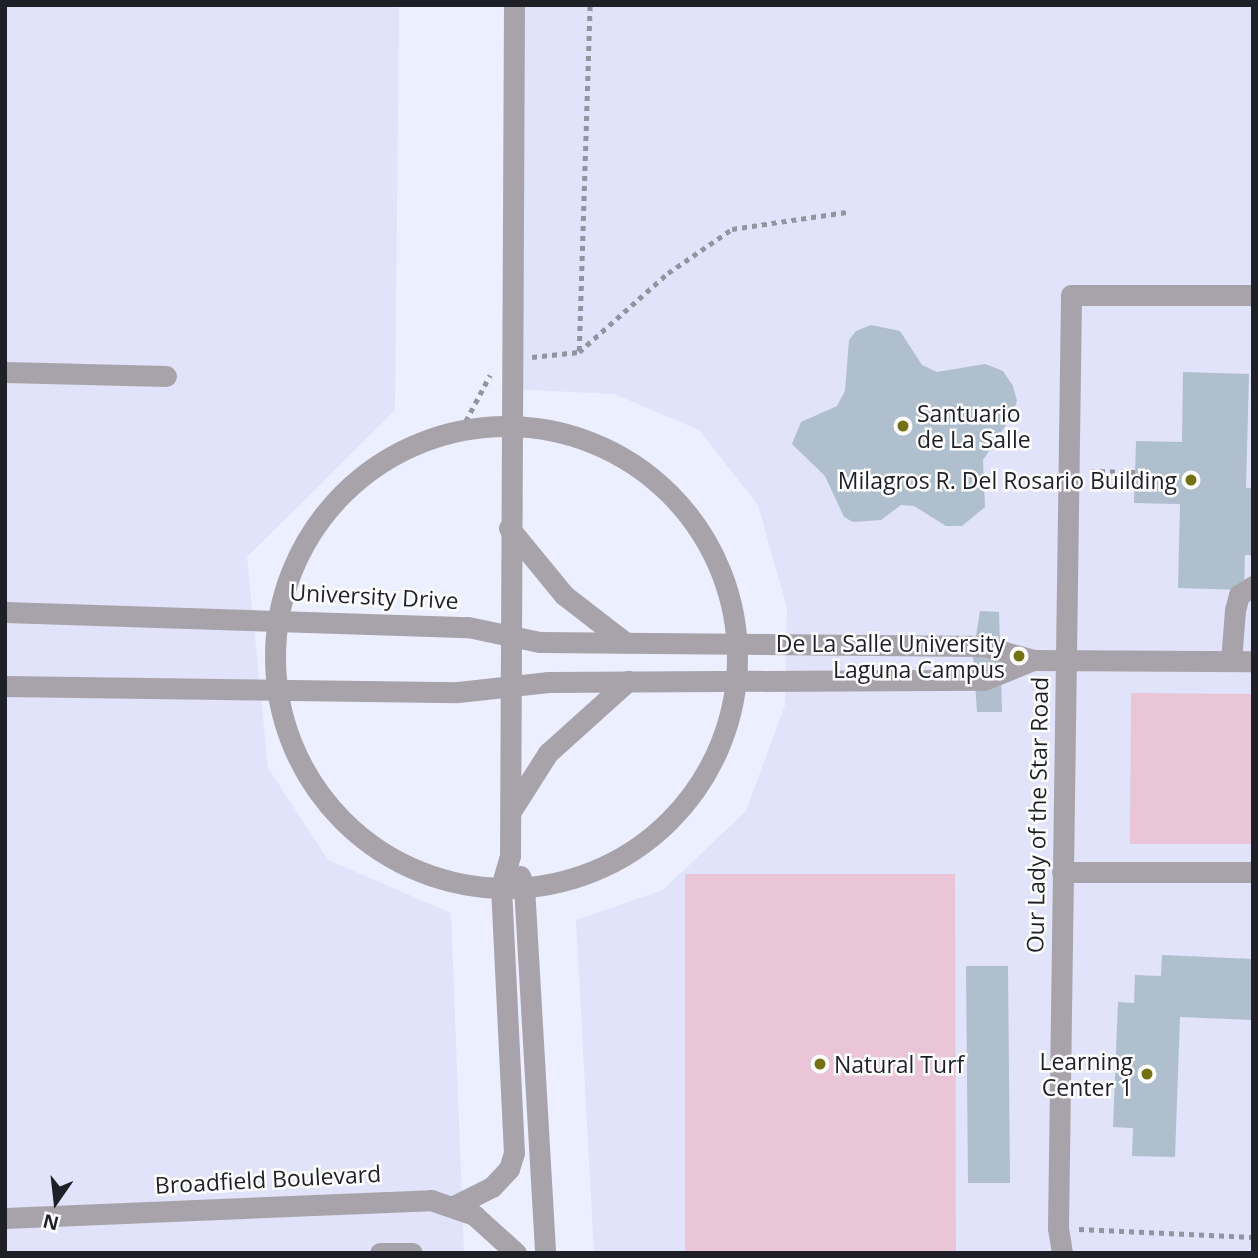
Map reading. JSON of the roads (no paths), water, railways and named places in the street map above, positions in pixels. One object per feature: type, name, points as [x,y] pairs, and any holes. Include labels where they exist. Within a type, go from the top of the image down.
[{"type":"street","points":[[454,1206],[492,1187],[509,1169],[514,1153],[501,887],[510,855],[509,426],[514,5]]},
{"type":"street","name":"Our Lady of the Star Road","points":[[1062,1253],[1058,1228],[1071,295],[1253,295]]},
{"type":"street","points":[[5,372],[166,376]]},
{"type":"street","points":[[509,426],[570,435],[623,457],[668,492],[704,536],[727,588],[738,643],[737,679],[726,733],[708,770],[666,824],[623,857],[572,878],[501,887],[451,881],[407,866],[368,842],[334,811],[306,774],[287,733],[276,688],[277,618],[293,564],[321,516],[360,476],[408,447],[461,430],[509,426]]},
{"type":"street","points":[[509,528],[564,595],[626,643]]},
{"type":"street","points":[[1231,661],[1234,610],[1239,595],[1253,586]]},
{"type":"street","name":"University Drive","points":[[5,612],[277,618],[468,627],[538,642],[984,646],[1033,660]]},
{"type":"street","points":[[901,645],[901,680]]},
{"type":"street","points":[[5,686],[458,692],[509,686],[628,681],[984,680],[1033,660],[1253,661]]},
{"type":"street","points":[[510,813],[548,753],[571,728],[628,681]]},
{"type":"street","points":[[510,855],[524,886],[545,1253]]},
{"type":"street","points":[[1062,872],[1253,872]]},
{"type":"street","name":"Broadfield Boulevard","points":[[5,1218],[410,1199],[454,1206],[474,1215],[516,1253]]},
{"type":"street","points":[[380,1253],[412,1253]]},
{"type":"place","name":"Santuario de La Salle","points":[[903,426]]},
{"type":"place","name":"Milagros R. Del Rosario Building","points":[[1191,480]]},
{"type":"place","name":"De La Salle University Laguna Campus","points":[[1019,656]]},
{"type":"place","name":"Natural Turf","points":[[820,1064]]},
{"type":"place","name":"Learning Center 1","points":[[1147,1074]]}]
